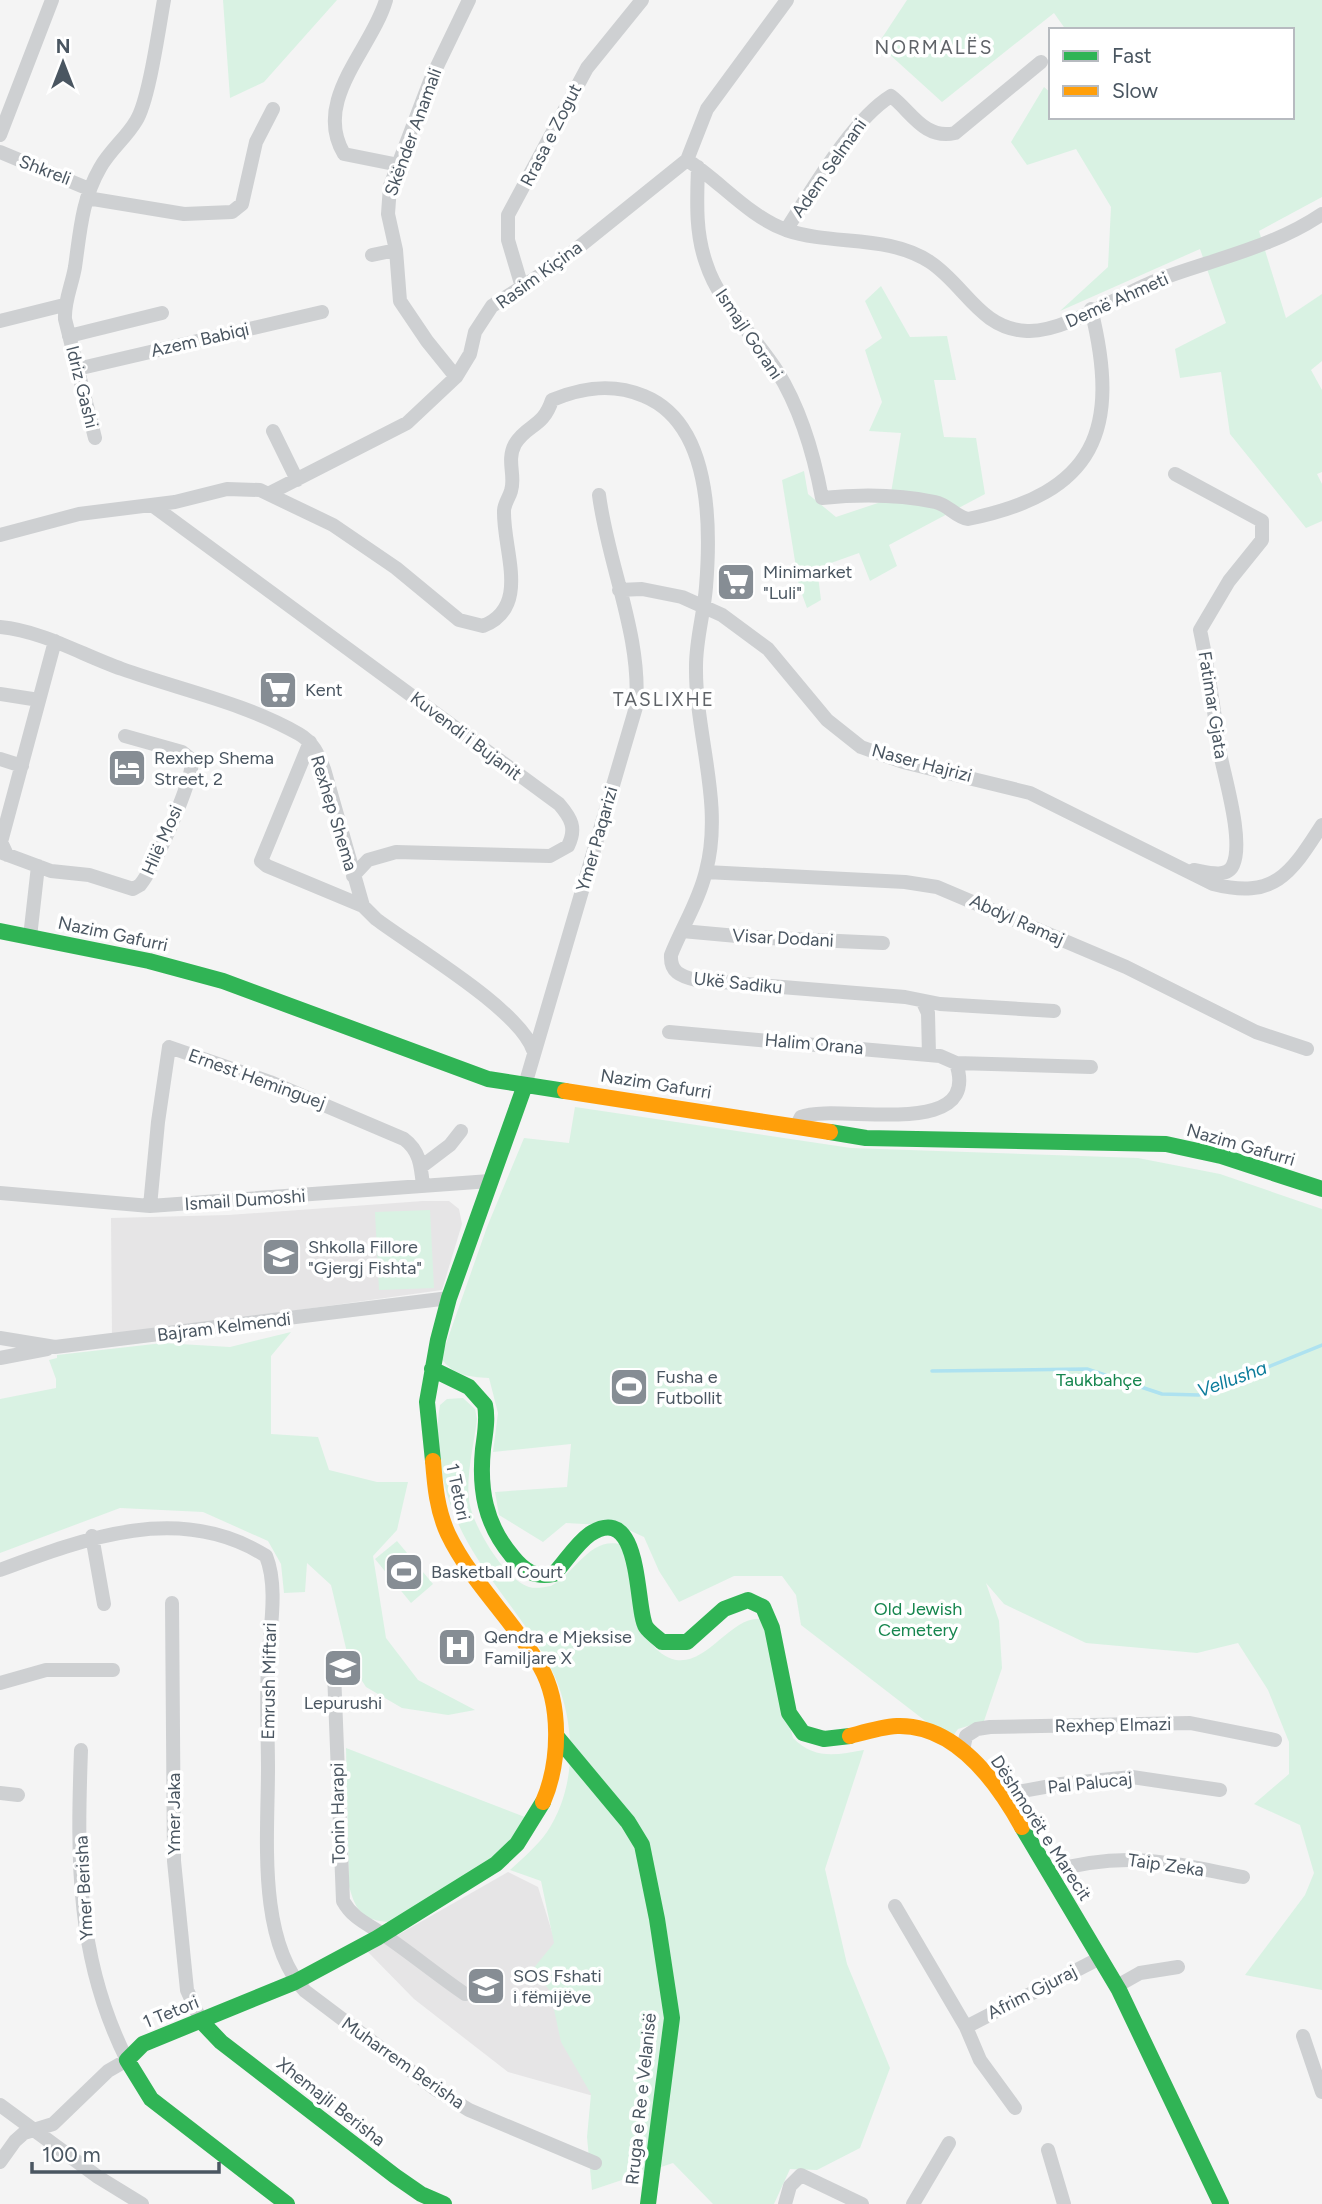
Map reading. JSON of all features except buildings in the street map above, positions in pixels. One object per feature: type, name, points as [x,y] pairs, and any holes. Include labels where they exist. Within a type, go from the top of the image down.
[{"type":"street","points":[[0,135],[52,0]]},
{"type":"street","points":[[0,321],[64,305],[71,286],[80,219],[88,193],[116,143],[136,121],[145,97],[164,0]]},
{"type":"street","name":"Skënder Anamali","points":[[456,377],[400,301],[396,250],[387,202],[390,187],[430,80],[469,0]]},
{"type":"street","name":"Rrasa e Zogut","points":[[522,287],[508,240],[508,215],[587,68],[642,0]]},
{"type":"street","points":[[692,164],[706,109],[787,0]]},
{"type":"street","points":[[385,4],[344,83],[336,112],[336,132],[344,154],[398,165]]},
{"type":"street","name":"Adem Selmani","points":[[786,230],[855,128],[880,103],[891,96],[914,121],[937,133],[955,133],[1041,62]]},
{"type":"street","name":"Shkreli","points":[[0,152],[62,175],[88,193],[184,214],[232,212],[242,204],[256,142],[273,109]]},
{"type":"street","name":"Rasim Kiçina","points":[[270,493],[298,481],[407,422],[456,377],[470,354],[475,332],[492,306],[559,263],[692,164]]},
{"type":"street","name":"Demë Ahmeti","points":[[692,164],[751,211],[786,230],[882,244],[928,260],[984,315],[1015,330],[1051,328],[1153,282],[1292,232],[1322,214]]},
{"type":"street","name":"Ismajl Gorani","points":[[692,164],[698,224],[705,261],[712,279],[777,371],[792,400],[822,498],[886,494],[938,502],[959,517],[968,519],[1027,501],[1065,478],[1080,466],[1092,449],[1101,412],[1101,364],[1091,309]]},
{"type":"street","points":[[372,256],[396,250]]},
{"type":"street","name":"Idriz Gashi","points":[[64,305],[69,336],[95,438]]},
{"type":"street","name":"Azem Babiqi","points":[[77,369],[323,312]]},
{"type":"street","name":"Idriz Gashi","points":[[69,336],[162,313]]},
{"type":"street","name":"Ukë Sadiku","points":[[270,493],[362,543],[459,620],[483,626],[502,615],[510,604],[512,593],[503,508],[512,489],[509,460],[516,443],[547,416],[552,400],[591,388],[631,391],[665,409],[678,422],[695,455],[704,491],[707,534],[696,666],[699,722],[712,806],[706,872],[671,955],[671,964],[683,977],[905,997],[923,1002],[1054,1011]]},
{"type":"street","points":[[273,431],[298,481]]},
{"type":"street","name":"Fatimar Gjata","points":[[1175,474],[1262,521],[1264,535],[1259,546],[1229,581],[1200,631],[1234,816],[1233,867],[1219,874],[1179,867]]},
{"type":"street","points":[[0,536],[79,514],[152,505],[227,489],[248,488],[270,493]]},
{"type":"street","name":"Ymer Paqarizi","points":[[525,1085],[533,1050],[636,707],[638,683],[619,590],[607,550],[599,495]]},
{"type":"street","name":"Kuvendi i Bujanit","points":[[152,505],[559,804],[571,819],[574,828],[568,846],[550,856],[396,852],[368,860],[353,876]]},
{"type":"street","points":[[619,590],[662,592],[703,604]]},
{"type":"street","name":"Naser Hajrizi","points":[[703,604],[748,632],[768,649],[827,720],[861,747],[903,762],[1031,793],[1106,834],[1179,867]]},
{"type":"street","name":"Rexhep Shema","points":[[0,627],[55,642],[113,666],[229,705],[276,724],[310,743],[324,769],[363,906]]},
{"type":"street","points":[[30,937],[38,866],[4,854],[1,842],[55,642]]},
{"type":"street","points":[[0,694],[39,700]]},
{"type":"street","name":"Hilë Mosi","points":[[38,866],[89,875],[133,889],[145,879],[191,774],[192,760],[181,752],[125,736]]},
{"type":"street","points":[[310,743],[261,861],[267,866],[363,906],[376,919],[509,1018],[530,1040],[533,1050]]},
{"type":"street","points":[[0,758],[22,766]]},
{"type":"street","points":[[1179,867],[1213,884],[1258,890],[1284,876],[1322,825]]},
{"type":"street","name":"Abdyl Ramaj","points":[[706,872],[905,882],[937,887],[1126,967],[1256,1032],[1307,1049]]},
{"type":"street","name":"Nazim Gafurri","points":[[0,931],[149,961],[270,995],[488,1079],[797,1125],[866,1138],[1166,1144],[1221,1157],[1322,1189]]},
{"type":"street","name":"Visar Dodani","points":[[682,931],[883,943]]},
{"type":"street","points":[[923,1002],[928,1013],[929,1055]]},
{"type":"street","name":"Halim Orana","points":[[669,1032],[929,1055],[950,1058],[956,1063],[1091,1067]]},
{"type":"street","name":"Ernest Heminguej","points":[[150,1206],[169,1047],[270,1082],[385,1129],[413,1146],[421,1167],[423,1186]]},
{"type":"street","points":[[797,1125],[802,1117],[819,1112],[916,1115],[937,1111],[946,1106],[957,1088],[956,1063]]},
{"type":"street","name":"1 Tetori","points":[[0,2162],[24,2133],[53,2124],[107,2071],[127,2060],[143,2044],[296,1982],[383,1934],[495,1865],[528,1831],[544,1802],[556,1760],[555,1712],[541,1668],[464,1561],[441,1512],[427,1402],[449,1298],[525,1085]]},
{"type":"street","points":[[421,1167],[450,1145],[461,1131]]},
{"type":"street","name":"Ismail Dumoshi","points":[[0,1193],[150,1206],[490,1181]]},
{"type":"street","name":"Bajram Kelmendi","points":[[0,1338],[55,1347],[449,1298]]},
{"type":"street","points":[[0,1358],[55,1347]]},
{"type":"street","name":"Dëshmorët e Marecit","points":[[432,1369],[471,1389],[485,1404],[480,1491],[483,1509],[502,1546],[523,1570],[532,1576],[554,1574],[587,1534],[597,1529],[616,1531],[633,1550],[645,1626],[662,1642],[687,1642],[716,1612],[730,1604],[745,1600],[761,1607],[772,1622],[784,1700],[794,1723],[809,1737],[826,1740],[884,1727],[904,1726],[963,1750],[980,1766],[1001,1795],[1117,1986],[1221,2204]]},
{"type":"street","name":"Emrush Miftari","points":[[0,1570],[92,1536],[111,1532],[169,1529],[214,1533],[243,1543],[266,1556],[271,1580],[268,1671],[270,1894],[282,1953],[296,1982]]},
{"type":"street","points":[[92,1536],[104,1604]]},
{"type":"street","name":"Ymer Jaka","points":[[172,1603],[175,1873],[187,1990],[201,2021]]},
{"type":"street","points":[[0,1684],[46,1670],[113,1670]]},
{"type":"street","name":"Tonin Harapi","points":[[334,1672],[343,1901],[350,1913],[383,1934]]},
{"type":"street","name":"Rexhep Elmazi","points":[[963,1750],[966,1736],[977,1729],[1021,1726],[1190,1723],[1275,1741]]},
{"type":"street","name":"Rruga e Re e Velanisë","points":[[557,1737],[628,1822],[642,1845],[657,1919],[672,2018],[648,2204]]},
{"type":"street","name":"Ymer Berisha","points":[[81,1750],[83,1928],[99,1995],[127,2060]]},
{"type":"street","name":"Pal Palucaj","points":[[1001,1795],[1061,1784],[1132,1777],[1220,1790]]},
{"type":"street","points":[[0,1793],[18,1794]]},
{"type":"street","name":"Taip Zeka","points":[[1048,1872],[1079,1863],[1132,1858],[1243,1877]]},
{"type":"street","points":[[895,1906],[966,2027],[980,2060],[1014,2108]]},
{"type":"street","points":[[383,1934],[465,1994]]},
{"type":"street","name":"Afrim Gjuraj","points":[[966,2027],[1100,1958]]},
{"type":"street","points":[[1117,1986],[1140,1973],[1178,1966]]},
{"type":"street","name":"Muharrem Berisha","points":[[296,1982],[407,2068],[469,2110],[595,2163]]},
{"type":"street","name":"Xhemajli Berisha","points":[[201,2021],[221,2042],[395,2176],[421,2194],[444,2204]]},
{"type":"street","points":[[1303,2036],[1322,2092]]},
{"type":"street","points":[[127,2060],[151,2099],[287,2204]]},
{"type":"street","points":[[0,2105],[34,2132],[142,2204]]},
{"type":"street","points":[[913,2204],[949,2143]]},
{"type":"street","points":[[1048,2150],[1064,2204]]},
{"type":"street","points":[[785,2204],[790,2186],[801,2175],[862,2204]]},
{"type":"shaded area","name":"Shkolla Fillore \"Gjergj Fishta\"","points":[[449,1201],[459,1209],[462,1224],[442,1290],[112,1336],[111,1218],[228,1215]]},
{"type":"shaded area","name":"SOS Fshati i fëmijëve","points":[[508,1872],[538,1887],[604,2099],[508,2072],[414,1999],[368,1952]]},
{"type":"green space","points":[[223,0],[337,0],[264,82],[230,98]]},
{"type":"green space","points":[[907,0],[1322,0],[1322,197],[1259,231],[1286,318],[1322,294],[1322,361],[1311,370],[1322,390],[1322,472],[1317,474],[1322,484],[1322,521],[1306,528],[1230,434],[1221,372],[1180,378],[1175,349],[1226,323],[1200,249],[1060,311],[1108,267],[1111,207],[1076,149],[1027,165],[1011,142],[1044,87],[1049,91],[1049,119],[1294,119],[1294,28],[1065,28],[1054,13],[942,102],[878,44]]},
{"type":"green space","points":[[881,286],[910,337],[947,336],[956,380],[934,380],[944,437],[976,438],[985,494],[889,545],[897,566],[870,581],[859,553],[817,568],[821,600],[807,608],[799,586],[782,480],[804,471],[808,494],[836,517],[890,499],[901,433],[869,431],[882,402],[865,350],[882,338],[865,301]]},
{"type":"green space","name":"Taukbahçe","points":[[575,1107],[851,1148],[1138,1158],[1220,1174],[1322,1209],[1322,1990],[1245,1975],[1305,1895],[1314,1873],[1300,1825],[1254,1804],[1289,1774],[1289,1742],[1268,1690],[1238,1643],[1197,1653],[1086,1643],[1004,1604],[986,1583],[999,1621],[1002,1668],[984,1721],[958,1729],[950,1740],[801,1625],[796,1595],[782,1576],[734,1576],[679,1602],[659,1571],[644,1537],[620,1526],[566,1523],[543,1542],[499,1515],[495,1492],[567,1487],[571,1444],[493,1452],[498,1413],[489,1378],[462,1374],[441,1358],[487,1227],[524,1138],[569,1143]]},
{"type":"green space","points":[[430,1210],[434,1288],[379,1290],[375,1212]]},
{"type":"green space","points":[[291,1332],[271,1356],[271,1434],[318,1437],[329,1470],[377,1482],[408,1482],[397,1530],[373,1556],[386,1638],[418,1680],[475,1710],[448,1715],[402,1708],[366,1687],[349,1661],[331,1585],[307,1563],[305,1592],[284,1593],[281,1564],[268,1541],[203,1512],[120,1508],[0,1553],[0,1399],[56,1388],[56,1379],[49,1360],[57,1358],[57,1355],[163,1343],[230,1347]]},
{"type":"green space","points":[[463,1398],[475,1409],[477,1419],[469,1480],[471,1511],[491,1550],[519,1582],[537,1588],[551,1586],[592,1550],[611,1543],[623,1545],[655,1648],[670,1658],[685,1660],[698,1656],[749,1620],[762,1619],[793,1738],[818,1753],[835,1754],[864,1750],[825,1869],[847,1964],[890,2068],[860,2148],[817,2170],[790,2169],[774,2204],[713,2204],[673,2163],[592,2190],[587,2137],[591,2094],[561,2042],[550,1991],[533,1969],[554,1943],[541,1881],[510,1870],[543,1837],[558,1811],[570,1766],[568,1719],[554,1674],[468,1543],[447,1494],[439,1459],[440,1405],[447,1399]]},
{"type":"green space","name":"Basketball Court","points":[[397,1541],[433,1584],[411,1603],[375,1559]]},
{"type":"green space","points":[[346,1748],[530,1819],[496,1856],[391,1922],[374,1920],[358,1909],[349,1886]]},
{"type":"waterway","name":"Vellusha","points":[[932,1371],[1087,1369],[1162,1394],[1199,1395],[1322,1345]]},
{"type":"traffic: fast","points":[[0,931],[149,961],[223,981],[488,1079],[565,1091]]},
{"type":"traffic: fast","points":[[433,1461],[427,1402],[438,1340],[449,1298],[525,1085]]},
{"type":"traffic: fast","points":[[830,1132],[866,1138],[1166,1144],[1221,1156],[1322,1189]]},
{"type":"traffic: fast","points":[[432,1369],[469,1387],[485,1405],[482,1478],[486,1506],[503,1544],[521,1566],[536,1574],[554,1574],[590,1534],[607,1528],[620,1532],[634,1561],[646,1627],[662,1642],[687,1642],[724,1609],[748,1600],[763,1607],[772,1628],[789,1713],[803,1733],[824,1739],[850,1736]]},
{"type":"traffic: fast","points":[[557,1737],[628,1822],[642,1845],[657,1919],[672,2018],[648,2204]]},
{"type":"traffic: fast","points":[[287,2204],[151,2099],[127,2060],[143,2044],[295,1982],[377,1938],[496,1864],[517,1844],[543,1802]]},
{"type":"traffic: fast","points":[[1022,1827],[1119,1990],[1221,2204]]},
{"type":"traffic: fast","points":[[201,2021],[221,2042],[395,2176],[421,2194],[444,2204]]},
{"type":"traffic: slow","points":[[565,1091],[830,1132]]},
{"type":"traffic: slow","points":[[433,1461],[439,1507],[457,1552],[529,1649],[547,1681],[555,1715],[556,1734],[553,1770],[543,1802]]},
{"type":"traffic: slow","points":[[850,1736],[897,1726],[918,1728],[938,1735],[956,1745],[987,1775],[1022,1827]]},
{"type":"place","name":"Minimarket \"Luli\"","points":[[736,582]]},
{"type":"place","name":"Kent","points":[[278,690]]},
{"type":"place","name":"Rexhep Shema Street, 2","points":[[127,768]]},
{"type":"place","name":"Shkolla Fillore \"Gjergj Fishta\"","points":[[281,1257]]},
{"type":"place","name":"Fusha e Futbollit","points":[[629,1387]]},
{"type":"place","name":"Basketball Court","points":[[404,1572]]},
{"type":"place","name":"Qendra e Mjeksise Familjare X","points":[[457,1647]]},
{"type":"place","name":"Lepurushi","points":[[343,1668]]},
{"type":"place","name":"SOS Fshati i fëmijëve","points":[[486,1986]]},
{"type":"district","name":"NORMALËS","points":[[934,47]]},
{"type":"district","name":"TASLIXHE","points":[[664,699]]},
{"type":"park label","name":"Old Jewish Cemetery","points":[[918,1619]]}]
